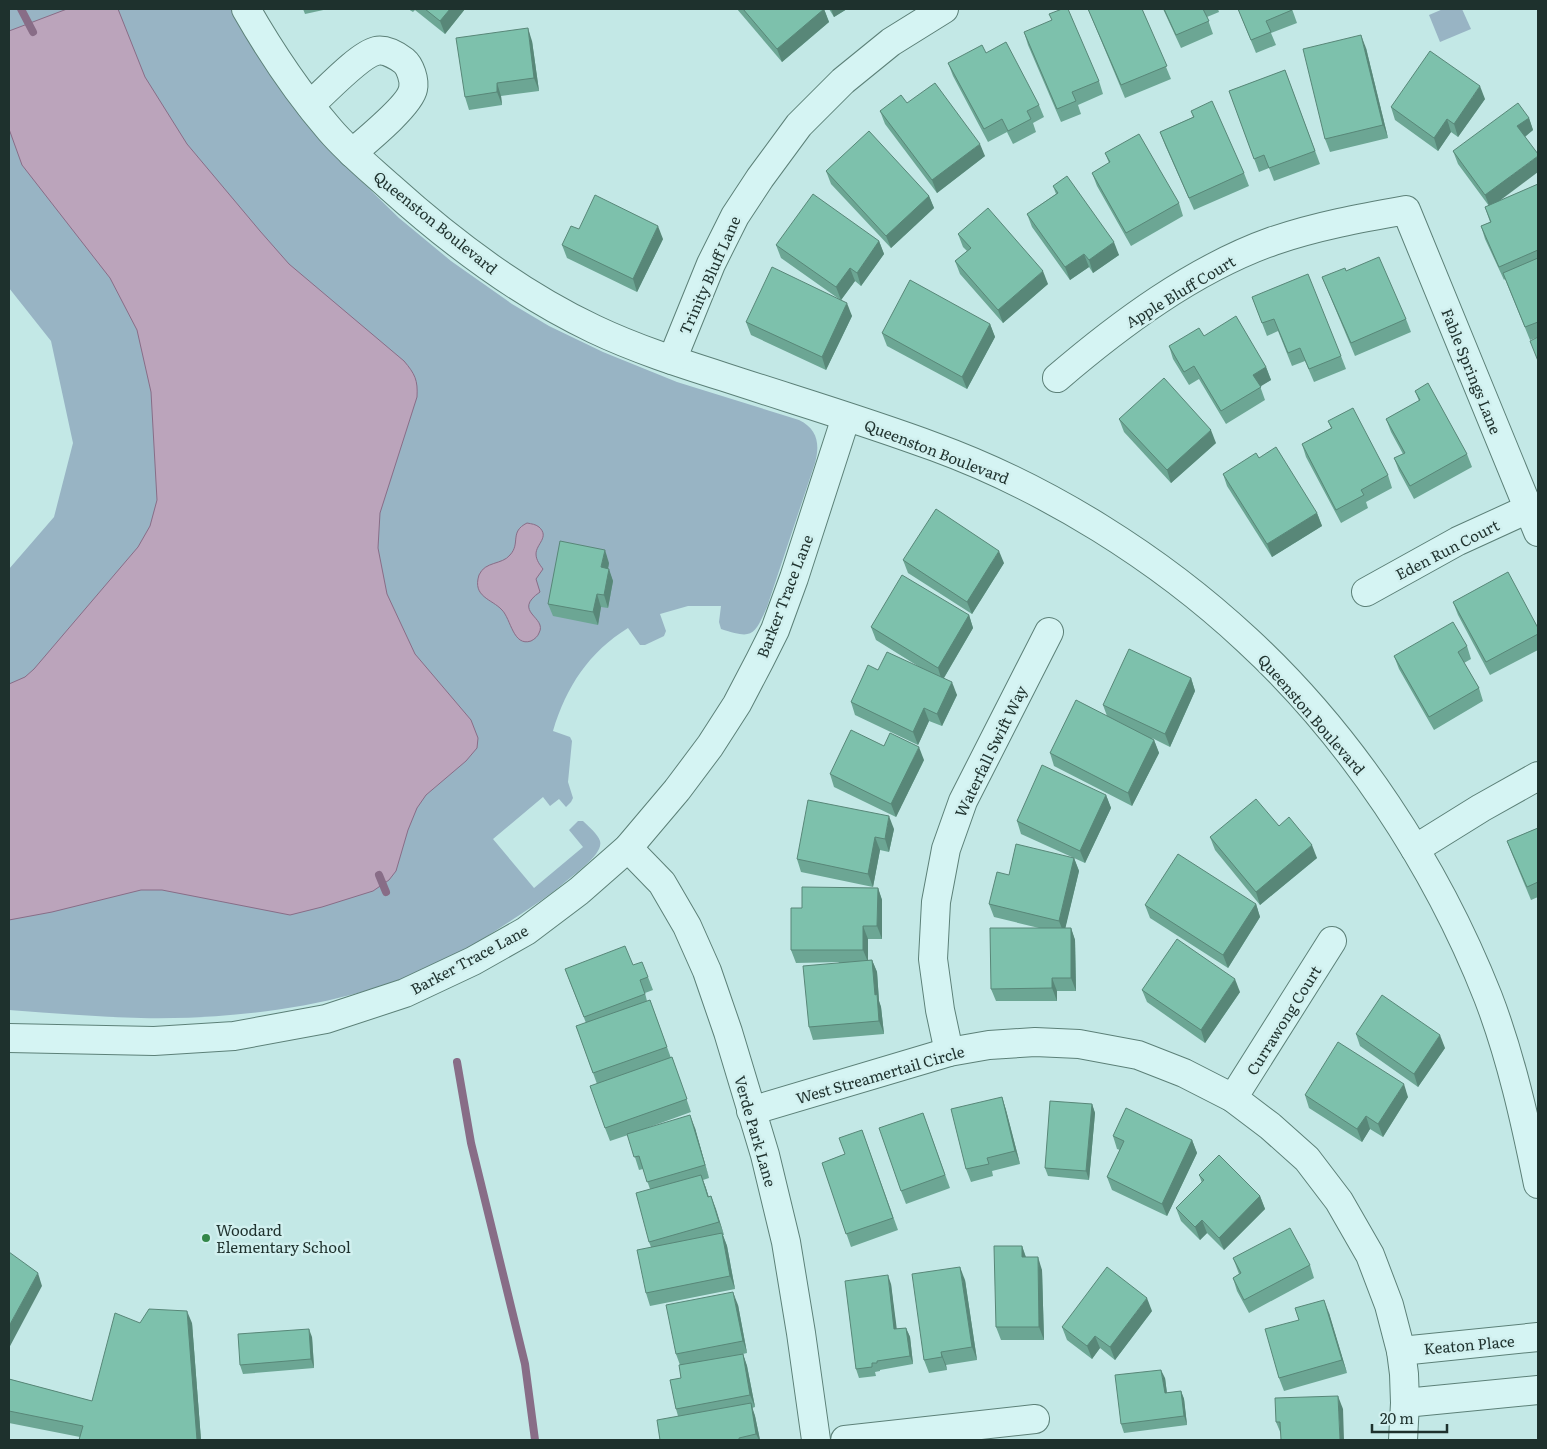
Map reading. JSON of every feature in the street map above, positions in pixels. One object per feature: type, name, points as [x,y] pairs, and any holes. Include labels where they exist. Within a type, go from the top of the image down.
[{"type":"street","name":"Queenston Boulevard","points":[[246,9],[271,52],[310,105],[352,153],[410,205],[472,255],[538,299],[595,329],[672,360],[936,447],[1017,481],[1078,514],[1141,556],[1197,597],[1247,640],[1293,686],[1336,736],[1380,794],[1437,886],[1489,999],[1511,1065],[1538,1184]]},
{"type":"street","name":"Trinity Bluff Lane","points":[[672,360],[711,264],[735,216],[799,125],[843,81],[884,48],[944,9]]},
{"type":"street","points":[[310,105],[362,57],[377,50],[393,53],[406,62],[412,76],[413,89],[405,104],[352,153]]},
{"type":"street","name":"Apple Bluff Court","points":[[1056,378],[1097,344],[1164,297],[1236,256],[1307,230],[1406,210]]},
{"type":"street","name":"Fable Springs Lane","points":[[1406,210],[1533,521]]},
{"type":"street","name":"Barker Trace Lane","points":[[9,1038],[174,1040],[234,1036],[326,1019],[405,993],[473,960],[526,931],[579,891],[628,848],[677,790],[710,746],[737,704],[775,630],[794,578],[846,417]]},
{"type":"street","name":"Eden Run Court","points":[[1366,592],[1458,541],[1533,521]]},
{"type":"street","name":"Waterfall Swift Way","points":[[949,1052],[940,1010],[933,959],[936,902],[946,849],[963,802],[1049,632]]},
{"type":"street","points":[[1415,849],[1481,808],[1538,776]]},
{"type":"street","name":"Verde Park Lane","points":[[628,848],[662,884],[687,926],[707,971],[728,1032],[765,1155],[786,1242],[816,1440]]},
{"type":"street","name":"Currawong Court","points":[[1233,1098],[1332,941]]},
{"type":"street","name":"West Streamertail Circle","points":[[752,1111],[949,1052],[989,1045],[1035,1042],[1079,1044],[1138,1055],[1184,1073],[1233,1098],[1270,1126],[1307,1159],[1339,1201],[1370,1255],[1389,1305],[1402,1363],[1405,1403],[1403,1440]]},
{"type":"street","name":"Keaton Place","points":[[1402,1363],[1538,1337]]},
{"type":"street","points":[[1405,1403],[1538,1390]]},
{"type":"street","points":[[845,1440],[1035,1419]]},
{"type":"shaded area","points":[[9,9],[234,9],[347,167],[399,218],[451,261],[512,304],[549,326],[603,352],[677,382],[799,420],[814,433],[817,444],[815,463],[767,607],[755,630],[751,633],[739,634],[721,629],[719,622],[721,606],[688,606],[660,614],[666,631],[664,636],[645,645],[640,645],[628,628],[602,648],[572,685],[553,731],[570,737],[572,741],[568,782],[573,798],[571,802],[566,807],[559,799],[550,806],[543,797],[493,839],[534,888],[583,847],[569,830],[578,821],[583,821],[599,838],[600,846],[597,852],[580,870],[548,896],[482,940],[444,961],[372,989],[296,1007],[257,1012],[218,1016],[141,1018],[9,1010],[9,569],[54,517],[73,443],[51,341],[9,288]]},
{"type":"shaded area","points":[[67,9],[118,9],[145,77],[187,144],[289,264],[404,361],[415,377],[417,397],[380,513],[378,548],[387,594],[415,654],[471,720],[478,738],[477,748],[466,761],[426,795],[417,808],[408,830],[396,871],[389,880],[373,891],[290,915],[162,890],[141,890],[52,912],[9,920],[9,684],[25,677],[34,669],[138,547],[150,526],[157,500],[151,392],[137,330],[110,278],[22,165],[9,129],[9,31]]},
{"type":"shaded area","points":[[1443,9],[1462,9],[1471,29],[1440,42],[1429,15]]},
{"type":"shaded area","points":[[527,523],[536,525],[542,531],[543,537],[536,554],[537,560],[543,569],[536,579],[540,592],[532,599],[529,605],[529,610],[539,623],[539,634],[531,641],[525,642],[516,636],[502,610],[484,597],[478,588],[478,582],[479,575],[485,567],[510,555],[515,546],[518,530]]},
{"type":"building","points":[[425,9],[450,9],[440,21]]},
{"type":"building","points":[[743,9],[824,9],[777,49]]},
{"type":"building","points":[[1062,9],[1068,9],[1099,81],[1072,92],[1076,101],[1057,109],[1024,32],[1052,20],[1049,14]]},
{"type":"building","points":[[1088,9],[1142,9],[1167,66],[1121,85]]},
{"type":"building","points":[[1164,9],[1203,9],[1209,21],[1176,35]]},
{"type":"building","points":[[1238,9],[1292,10],[1266,21],[1271,32],[1251,40]]},
{"type":"building","points":[[528,28],[534,78],[497,83],[497,92],[465,97],[456,38]]},
{"type":"building","points":[[1361,35],[1383,125],[1325,139],[1303,49]]},
{"type":"building","points":[[1006,42],[1039,105],[1027,111],[1031,119],[1008,131],[1002,119],[984,129],[948,63],[982,45],[986,53]]},
{"type":"building","points":[[1430,51],[1480,86],[1454,124],[1447,119],[1434,138],[1391,107]]},
{"type":"building","points":[[1285,70],[1315,151],[1269,168],[1264,155],[1254,159],[1229,91]]},
{"type":"building","points":[[935,83],[980,144],[932,180],[880,111],[901,95],[907,103]]},
{"type":"building","points":[[1212,101],[1244,173],[1189,198],[1160,132],[1194,117],[1191,111]]},
{"type":"building","points":[[1518,103],[1529,118],[1517,126],[1538,156],[1485,195],[1453,151]]},
{"type":"building","points":[[869,131],[929,196],[886,236],[826,171]]},
{"type":"building","points":[[1139,134],[1179,203],[1126,233],[1092,173],[1110,162],[1105,153]]},
{"type":"building","points":[[1067,176],[1114,242],[1089,260],[1084,254],[1065,267],[1027,214],[1058,193],[1053,186]]},
{"type":"building","points":[[1538,184],[1538,250],[1499,267],[1481,226],[1491,222],[1485,207]]},
{"type":"building","points":[[813,194],[879,241],[857,273],[850,268],[836,287],[776,245]]},
{"type":"building","points":[[595,195],[658,226],[633,279],[562,245],[571,226],[579,229]]},
{"type":"building","points":[[988,208],[1043,271],[998,310],[955,261],[971,248],[958,234]]},
{"type":"building","points":[[1379,257],[1406,319],[1351,343],[1322,277],[1345,268],[1346,271]]},
{"type":"building","points":[[1538,258],[1538,322],[1525,327],[1503,273]]},
{"type":"building","points":[[772,267],[847,303],[822,357],[746,322]]},
{"type":"building","points":[[1308,274],[1341,356],[1309,369],[1300,348],[1288,353],[1274,319],[1262,323],[1252,297]]},
{"type":"building","points":[[910,280],[990,324],[962,377],[882,333]]},
{"type":"building","points":[[1236,316],[1266,367],[1253,375],[1261,387],[1221,411],[1194,366],[1184,372],[1169,346],[1199,328],[1204,336]]},
{"type":"building","points":[[1538,337],[1538,361],[1530,341]]},
{"type":"building","points":[[1164,378],[1211,430],[1167,470],[1119,419]]},
{"type":"building","points":[[1428,383],[1467,454],[1410,486],[1394,458],[1405,453],[1386,419],[1420,400],[1415,391]]},
{"type":"building","points":[[1353,408],[1388,475],[1361,490],[1364,495],[1336,510],[1302,444],[1332,428],[1328,421]]},
{"type":"building","points":[[1276,447],[1317,513],[1267,544],[1223,474],[1256,453],[1259,458]]},
{"type":"building","points":[[936,509],[999,551],[967,602],[903,560]]},
{"type":"building","points":[[560,541],[605,550],[601,567],[609,569],[604,595],[597,594],[593,612],[548,604]]},
{"type":"building","points":[[1508,572],[1538,628],[1538,634],[1486,662],[1453,602]]},
{"type":"building","points":[[902,575],[969,615],[938,668],[871,627]]},
{"type":"building","points":[[1453,622],[1467,646],[1458,652],[1479,688],[1429,717],[1394,656]]},
{"type":"building","points":[[1129,649],[1191,678],[1165,734],[1103,705]]},
{"type":"building","points":[[887,652],[952,682],[937,714],[924,708],[913,732],[851,702],[868,665],[878,670]]},
{"type":"building","points":[[1076,700],[1154,740],[1128,793],[1050,753]]},
{"type":"building","points":[[851,730],[884,746],[890,733],[919,747],[891,804],[830,774]]},
{"type":"building","points":[[1042,765],[1106,795],[1080,851],[1017,821]]},
{"type":"building","points":[[1256,799],[1279,826],[1289,817],[1312,845],[1256,892],[1210,837]]},
{"type":"building","points":[[808,800],[889,816],[885,839],[875,837],[868,874],[797,859]]},
{"type":"building","points":[[1538,828],[1538,882],[1527,887],[1507,841]]},
{"type":"building","points":[[1016,844],[1074,858],[1059,921],[989,904],[997,872],[1009,875]]},
{"type":"building","points":[[1178,854],[1256,904],[1223,955],[1145,905]]},
{"type":"building","points":[[802,887],[878,888],[877,926],[863,926],[863,950],[791,950],[791,908],[802,908]]},
{"type":"building","points":[[990,928],[1071,928],[1071,978],[1052,978],[1052,988],[991,989]]},
{"type":"building","points":[[1177,939],[1235,979],[1201,1030],[1142,990]]},
{"type":"building","points":[[625,946],[633,965],[642,962],[648,977],[640,980],[645,994],[584,1017],[565,969]]},
{"type":"building","points":[[872,960],[879,1021],[809,1027],[803,966]]},
{"type":"building","points":[[1382,995],[1440,1035],[1414,1074],[1356,1034]]},
{"type":"building","points":[[650,1000],[667,1047],[593,1073],[576,1026]]},
{"type":"building","points":[[1338,1042],[1404,1084],[1378,1124],[1366,1116],[1357,1129],[1305,1095]]},
{"type":"building","points":[[672,1057],[687,1099],[605,1128],[590,1086]]},
{"type":"building","points":[[1002,1097],[1015,1151],[987,1158],[989,1164],[966,1169],[951,1109]]},
{"type":"building","points":[[1050,1101],[1092,1104],[1086,1171],[1045,1168]]},
{"type":"building","points":[[1126,1108],[1192,1140],[1162,1204],[1107,1177],[1124,1141],[1113,1136]]},
{"type":"building","points":[[923,1113],[945,1175],[901,1191],[879,1128]]},
{"type":"building","points":[[690,1115],[705,1165],[647,1182],[639,1156],[634,1157],[627,1134]]},
{"type":"building","points":[[862,1130],[893,1218],[846,1234],[822,1163],[845,1154],[839,1138]]},
{"type":"building","points":[[1219,1155],[1260,1196],[1219,1238],[1202,1220],[1195,1227],[1176,1208],[1204,1180],[1199,1175]]},
{"type":"building","points":[[701,1175],[708,1197],[711,1196],[719,1222],[649,1242],[636,1193]]},
{"type":"building","points":[[1290,1228],[1310,1265],[1244,1300],[1233,1278],[1241,1273],[1233,1258]]},
{"type":"building","points":[[722,1233],[730,1276],[646,1293],[637,1250]]},
{"type":"building","points":[[994,1246],[1022,1246],[1022,1257],[1038,1257],[1039,1327],[996,1327]]},
{"type":"building","points":[[9,1252],[38,1273],[9,1326]]},
{"type":"building","points":[[960,1267],[972,1347],[941,1352],[942,1357],[924,1360],[912,1274]]},
{"type":"building","points":[[1107,1267],[1147,1298],[1110,1347],[1095,1336],[1087,1346],[1062,1327]]},
{"type":"building","points":[[888,1275],[894,1329],[906,1328],[910,1356],[877,1361],[877,1363],[872,1363],[872,1367],[856,1369],[845,1281]]},
{"type":"building","points":[[733,1292],[743,1341],[676,1354],[666,1305]]},
{"type":"building","points":[[1324,1300],[1342,1360],[1279,1378],[1265,1329],[1299,1320],[1295,1308]]},
{"type":"building","points":[[149,1309],[187,1311],[197,1440],[79,1440],[83,1426],[9,1411],[9,1379],[92,1401],[115,1313],[140,1323]]},
{"type":"building","points":[[309,1329],[311,1359],[240,1365],[238,1334]]},
{"type":"building","points":[[743,1354],[750,1395],[676,1409],[670,1380],[681,1378],[679,1365]]},
{"type":"building","points":[[1161,1370],[1165,1393],[1181,1391],[1184,1416],[1121,1424],[1115,1375]]},
{"type":"building","points":[[1338,1396],[1340,1440],[1281,1440],[1280,1422],[1276,1422],[1275,1398]]},
{"type":"building","points":[[751,1403],[756,1434],[739,1438],[739,1440],[660,1440],[657,1420]]},
{"type":"waterway","points":[[21,9],[33,32]]},
{"type":"waterway","points":[[379,875],[386,892]]},
{"type":"waterway","points":[[457,1062],[471,1143],[525,1364],[535,1440]]},
{"type":"place","name":"Woodard Elementary School","points":[[206,1238]]}]
